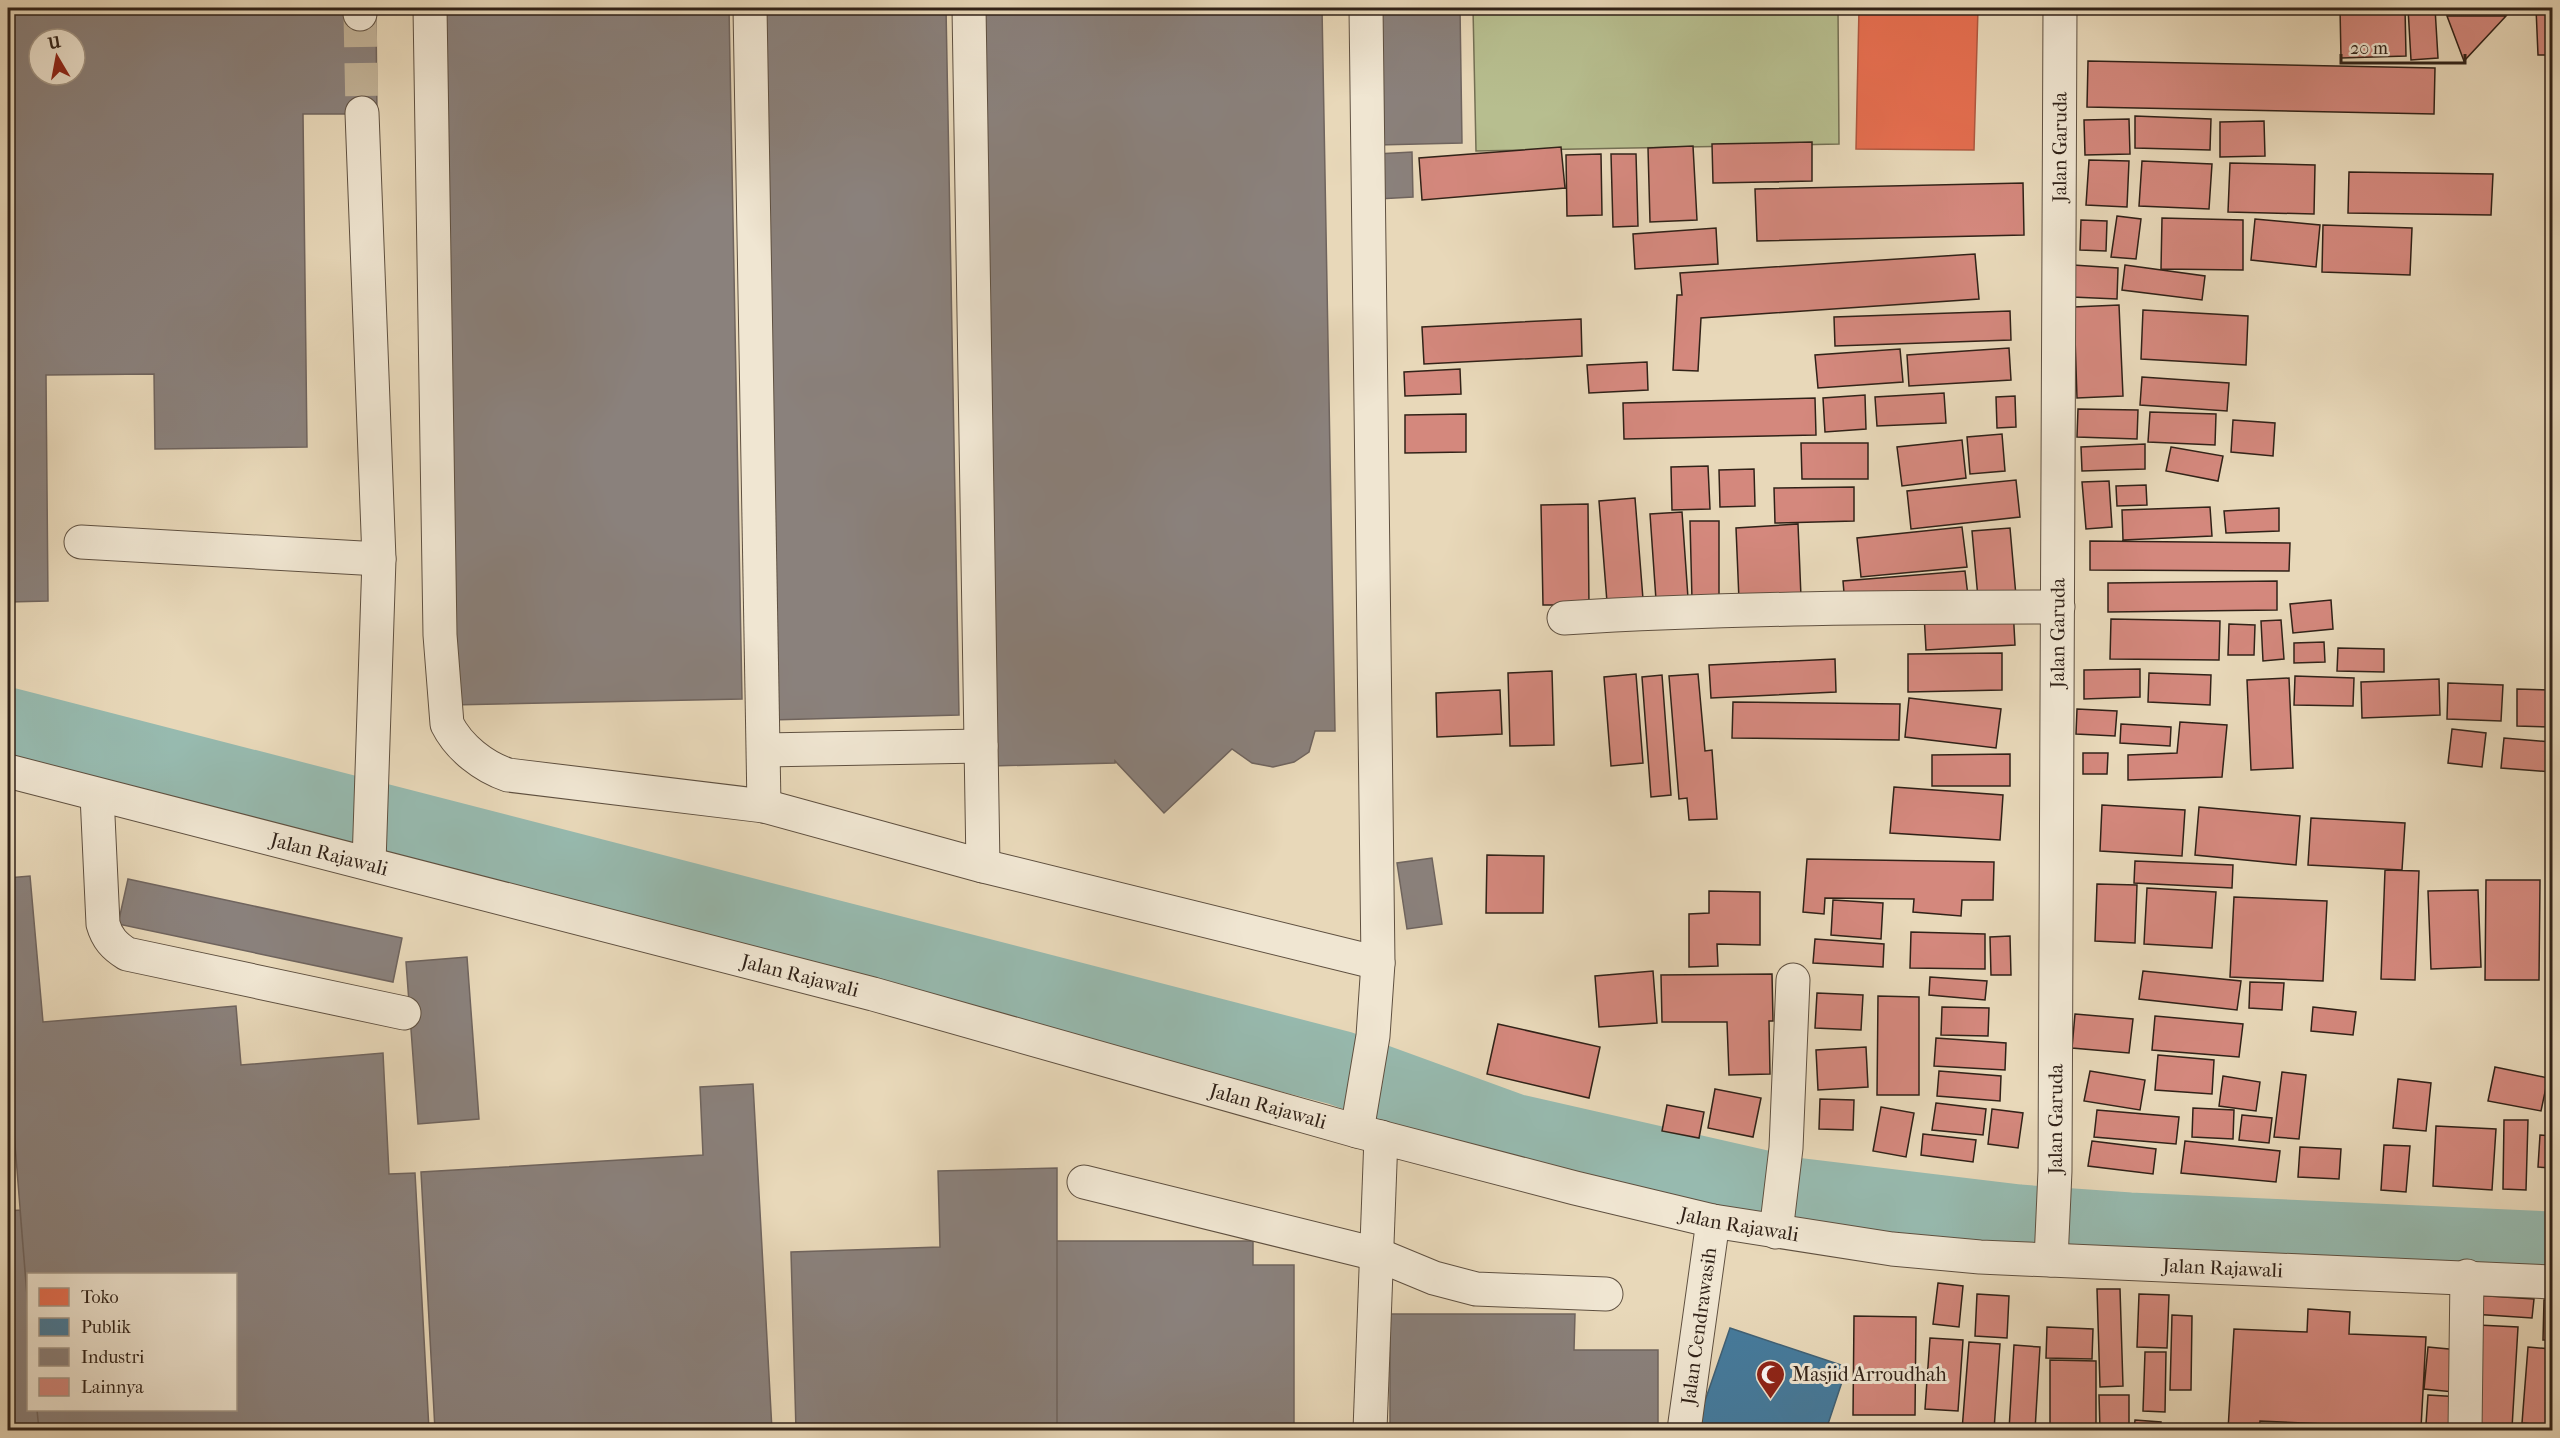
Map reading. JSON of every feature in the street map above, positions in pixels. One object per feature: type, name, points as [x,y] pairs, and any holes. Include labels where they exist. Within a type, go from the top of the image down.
[{"type":"street","points":[[430,8],[440,623],[447,724],[452,734],[488,768],[508,775],[764,806],[982,866],[1378,963]]},
{"type":"street","points":[[750,8],[764,806]]},
{"type":"street","points":[[969,8],[982,866]]},
{"type":"street","points":[[1366,8],[1378,963],[1373,1036],[1363,1090],[1369,1134],[1376,1254],[1370,1431]]},
{"type":"street","name":"Jalan Garuda","points":[[2051,1260],[2055,1171],[2060,8]]},
{"type":"street","points":[[362,113],[379,559],[370,850]]},
{"type":"street","points":[[81,542],[379,559]]},
{"type":"street","points":[[1564,618],[1759,609],[2058,607]]},
{"type":"street","points":[[764,750],[981,746]]},
{"type":"street","name":"Jalan Rajawali","points":[[8,771],[97,795],[370,850],[1369,1134],[1713,1221],[1892,1249],[1980,1257],[2466,1276],[2553,1282]]},
{"type":"street","points":[[97,795],[103,924],[108,939],[117,948],[127,954],[404,1013]]},
{"type":"street","points":[[1776,1232],[1786,1148],[1793,980]]},
{"type":"street","points":[[1084,1182],[1376,1254],[1434,1278],[1476,1289],[1606,1294]]},
{"type":"street","name":"Jalan Cendrawasih","points":[[1684,1431],[1713,1221]]},
{"type":"street","points":[[2465,1431],[2466,1276]]},
{"type":"green space","points":[[1473,8],[1838,8],[1839,144],[1476,151]]},
{"type":"building: Toko","points":[[1859,8],[1978,8],[1974,150],[1856,149]]},
{"type":"building: Publik","name":"Masjid Arroudhah","points":[[1730,1328],[1847,1367],[1826,1430],[1695,1430]]},
{"type":"building: Industri","points":[[8,8],[302,8],[302,14],[376,14],[377,114],[303,114],[307,447],[155,449],[154,374],[46,375],[48,601],[9,602]]},
{"type":"building: Industri","points":[[439,8],[729,8],[742,699],[451,705]]},
{"type":"building: Industri","points":[[757,8],[946,8],[959,715],[770,720]]},
{"type":"building: Industri","points":[[977,8],[1322,8],[1335,731],[1315,731],[1309,752],[1294,762],[1273,767],[1252,763],[1232,749],[1164,813],[1115,761],[1115,763],[991,766]]},
{"type":"building: Industri","points":[[1374,8],[1460,8],[1462,143],[1377,145]]},
{"type":"building: Industri","points":[[1412,152],[1413,197],[1378,199],[1376,154]]},
{"type":"building: Industri","points":[[1432,858],[1442,924],[1407,929],[1397,863]]},
{"type":"building: Industri","points":[[30,876],[43,1022],[236,1006],[241,1065],[383,1053],[389,1174],[415,1173],[429,1430],[39,1430],[37,1411],[237,1411],[237,1273],[27,1273],[27,1295],[8,1057],[8,878]]},
{"type":"building: Industri","points":[[128,879],[402,938],[393,982],[118,924]]},
{"type":"building: Industri","points":[[467,957],[479,1119],[418,1124],[406,962]]},
{"type":"building: Industri","points":[[753,1084],[772,1430],[435,1430],[421,1172],[703,1155],[700,1087]]},
{"type":"building: Industri","points":[[1057,1168],[1057,1430],[796,1430],[791,1252],[940,1247],[938,1171]]},
{"type":"building: Industri","points":[[20,1210],[27,1296],[27,1411],[37,1411],[39,1430],[8,1430],[8,1211]]},
{"type":"building: Industri","points":[[1057,1241],[1253,1241],[1253,1265],[1294,1265],[1294,1430],[1057,1430]]},
{"type":"building: Industri","points":[[1390,1314],[1575,1314],[1574,1350],[1658,1350],[1658,1430],[1390,1430]]},
{"type":"building: Lainnya","points":[[2340,8],[2405,8],[2406,56],[2341,58]]},
{"type":"building: Lainnya","points":[[2408,8],[2435,8],[2438,58],[2411,60]]},
{"type":"building: Lainnya","points":[[2536,8],[2552,8],[2552,55],[2538,55]]},
{"type":"building: Lainnya","points":[[2447,16],[2506,16],[2464,61]]},
{"type":"building: Lainnya","points":[[2088,61],[2435,68],[2434,114],[2087,107]]},
{"type":"building: Lainnya","points":[[2135,116],[2211,119],[2210,150],[2135,148]]},
{"type":"building: Lainnya","points":[[2129,119],[2130,154],[2085,155],[2084,120]]},
{"type":"building: Lainnya","points":[[2264,121],[2265,156],[2220,157],[2220,122]]},
{"type":"building: Lainnya","points":[[1812,142],[1812,181],[1713,183],[1712,144]]},
{"type":"building: Lainnya","points":[[1693,146],[1697,220],[1650,222],[1648,148]]},
{"type":"building: Lainnya","points":[[1561,147],[1565,188],[1422,200],[1419,158]]},
{"type":"building: Lainnya","points":[[1601,154],[1602,215],[1567,216],[1566,155]]},
{"type":"building: Lainnya","points":[[1611,154],[1636,154],[1638,226],[1613,227]]},
{"type":"building: Lainnya","points":[[2089,160],[2129,161],[2127,207],[2086,205]]},
{"type":"building: Lainnya","points":[[2142,161],[2212,164],[2209,209],[2139,206]]},
{"type":"building: Lainnya","points":[[2230,163],[2315,165],[2314,214],[2228,212]]},
{"type":"building: Lainnya","points":[[2349,172],[2493,174],[2491,215],[2348,213]]},
{"type":"building: Lainnya","points":[[2023,183],[2024,235],[1757,241],[1755,189]]},
{"type":"building: Lainnya","points":[[2117,216],[2141,219],[2136,259],[2111,257]]},
{"type":"building: Lainnya","points":[[2162,218],[2243,220],[2243,270],[2161,269]]},
{"type":"building: Lainnya","points":[[2255,219],[2320,225],[2316,267],[2251,260]]},
{"type":"building: Lainnya","points":[[2081,220],[2107,221],[2106,251],[2080,250]]},
{"type":"building: Lainnya","points":[[2323,225],[2412,228],[2410,275],[2322,272]]},
{"type":"building: Lainnya","points":[[1716,228],[1718,264],[1635,269],[1633,234]]},
{"type":"building: Lainnya","points":[[1975,254],[1979,299],[1701,318],[1698,371],[1673,370],[1677,295],[1682,295],[1680,273]]},
{"type":"building: Lainnya","points":[[2073,265],[2118,268],[2117,299],[2072,297]]},
{"type":"building: Lainnya","points":[[2125,265],[2205,276],[2202,300],[2122,290]]},
{"type":"building: Lainnya","points":[[2119,305],[2123,396],[2077,398],[2074,307]]},
{"type":"building: Lainnya","points":[[2143,310],[2248,316],[2246,365],[2141,359]]},
{"type":"building: Lainnya","points":[[2010,311],[2011,340],[1835,346],[1834,317]]},
{"type":"building: Lainnya","points":[[1581,319],[1582,356],[1424,364],[1422,327]]},
{"type":"building: Lainnya","points":[[2009,348],[2011,380],[1909,386],[1907,355]]},
{"type":"building: Lainnya","points":[[1900,349],[1903,382],[1818,388],[1815,355]]},
{"type":"building: Lainnya","points":[[1647,362],[1648,390],[1589,393],[1587,365]]},
{"type":"building: Lainnya","points":[[1460,369],[1461,394],[1405,396],[1404,372]]},
{"type":"building: Lainnya","points":[[2142,377],[2229,383],[2227,411],[2140,405]]},
{"type":"building: Lainnya","points":[[1944,393],[1946,423],[1877,426],[1875,397]]},
{"type":"building: Lainnya","points":[[1865,395],[1866,429],[1825,432],[1823,398]]},
{"type":"building: Lainnya","points":[[2015,396],[2016,427],[1997,428],[1996,397]]},
{"type":"building: Lainnya","points":[[1815,398],[1816,435],[1624,439],[1623,403]]},
{"type":"building: Lainnya","points":[[2078,409],[2138,410],[2137,439],[2077,437]]},
{"type":"building: Lainnya","points":[[2150,412],[2216,414],[2215,445],[2148,442]]},
{"type":"building: Lainnya","points":[[1466,414],[1466,452],[1405,453],[1405,415]]},
{"type":"building: Lainnya","points":[[2233,420],[2275,423],[2273,456],[2231,452]]},
{"type":"building: Lainnya","points":[[2002,434],[2005,471],[1970,474],[1967,437]]},
{"type":"building: Lainnya","points":[[1962,440],[1966,478],[1902,486],[1897,447]]},
{"type":"building: Lainnya","points":[[1801,443],[1868,443],[1868,479],[1802,479]]},
{"type":"building: Lainnya","points":[[2145,444],[2145,469],[2082,471],[2081,447]]},
{"type":"building: Lainnya","points":[[2171,447],[2223,456],[2218,481],[2166,471]]},
{"type":"building: Lainnya","points":[[1708,466],[1710,509],[1672,510],[1671,467]]},
{"type":"building: Lainnya","points":[[1754,469],[1755,506],[1720,507],[1719,470]]},
{"type":"building: Lainnya","points":[[2016,480],[2020,517],[1911,529],[1907,491]]},
{"type":"building: Lainnya","points":[[2109,481],[2112,527],[2086,529],[2082,482]]},
{"type":"building: Lainnya","points":[[2146,485],[2147,505],[2117,506],[2116,486]]},
{"type":"building: Lainnya","points":[[1854,487],[1854,521],[1775,523],[1774,488]]},
{"type":"building: Lainnya","points":[[1635,498],[1643,599],[1607,602],[1599,501]]},
{"type":"building: Lainnya","points":[[1588,504],[1589,605],[1543,605],[1541,505]]},
{"type":"building: Lainnya","points":[[2210,507],[2212,536],[2123,540],[2122,510]]},
{"type":"building: Lainnya","points":[[2279,508],[2279,531],[2226,533],[2224,511]]},
{"type":"building: Lainnya","points":[[1682,512],[1688,598],[1656,600],[1650,514]]},
{"type":"building: Lainnya","points":[[1690,521],[1719,521],[1719,600],[1692,600]]},
{"type":"building: Lainnya","points":[[1798,524],[1801,597],[1739,600],[1736,528]]},
{"type":"building: Lainnya","points":[[1962,527],[1967,567],[1861,577],[1857,538]]},
{"type":"building: Lainnya","points":[[2010,528],[2016,596],[1978,598],[1972,531]]},
{"type":"building: Lainnya","points":[[2090,541],[2290,543],[2289,571],[2090,570]]},
{"type":"building: Lainnya","points":[[1965,571],[1968,596],[1845,605],[1843,581]]},
{"type":"building: Lainnya","points":[[2277,581],[2277,610],[2108,612],[2108,583]]},
{"type":"building: Lainnya","points":[[2331,600],[2333,629],[2293,633],[2290,604]]},
{"type":"building: Lainnya","points":[[2013,608],[2015,645],[1926,650],[1924,614]]},
{"type":"building: Lainnya","points":[[2111,619],[2220,621],[2219,660],[2110,659]]},
{"type":"building: Lainnya","points":[[2281,620],[2284,659],[2263,661],[2261,621]]},
{"type":"building: Lainnya","points":[[2229,624],[2255,625],[2254,655],[2228,655]]},
{"type":"building: Lainnya","points":[[2324,642],[2325,662],[2294,663],[2294,643]]},
{"type":"building: Lainnya","points":[[2338,648],[2384,649],[2384,672],[2337,671]]},
{"type":"building: Lainnya","points":[[2002,653],[2002,690],[1908,692],[1908,654]]},
{"type":"building: Lainnya","points":[[1835,659],[1836,692],[1711,698],[1709,665]]},
{"type":"building: Lainnya","points":[[2140,669],[2140,697],[2084,699],[2084,670]]},
{"type":"building: Lainnya","points":[[1552,671],[1554,745],[1510,746],[1508,673]]},
{"type":"building: Lainnya","points":[[2149,673],[2211,675],[2210,705],[2148,702]]},
{"type":"building: Lainnya","points":[[1636,674],[1643,763],[1611,766],[1604,677]]},
{"type":"building: Lainnya","points":[[1698,674],[1705,751],[1712,750],[1717,819],[1689,820],[1687,798],[1679,799],[1669,676]]},
{"type":"building: Lainnya","points":[[1662,675],[1671,795],[1651,797],[1642,677]]},
{"type":"building: Lainnya","points":[[2295,676],[2354,678],[2353,706],[2294,705]]},
{"type":"building: Lainnya","points":[[2289,678],[2293,768],[2251,770],[2247,680]]},
{"type":"building: Lainnya","points":[[2439,679],[2440,715],[2362,718],[2361,682]]},
{"type":"building: Lainnya","points":[[2448,683],[2503,685],[2501,721],[2447,719]]},
{"type":"building: Lainnya","points":[[2517,689],[2552,690],[2552,727],[2517,726]]},
{"type":"building: Lainnya","points":[[1500,690],[1502,734],[1437,737],[1436,693]]},
{"type":"building: Lainnya","points":[[1909,698],[2001,709],[1996,748],[1905,737]]},
{"type":"building: Lainnya","points":[[1733,702],[1900,704],[1899,740],[1732,738]]},
{"type":"building: Lainnya","points":[[2077,709],[2117,711],[2115,736],[2076,734]]},
{"type":"building: Lainnya","points":[[2180,722],[2227,725],[2222,777],[2128,780],[2128,755],[2177,753]]},
{"type":"building: Lainnya","points":[[2121,724],[2171,727],[2170,746],[2120,743]]},
{"type":"building: Lainnya","points":[[2452,729],[2486,733],[2482,767],[2448,763]]},
{"type":"building: Lainnya","points":[[2504,738],[2552,742],[2552,772],[2501,768]]},
{"type":"building: Lainnya","points":[[2083,753],[2108,753],[2107,774],[2083,774]]},
{"type":"building: Lainnya","points":[[2010,754],[2010,786],[1932,786],[1932,755]]},
{"type":"building: Lainnya","points":[[1894,787],[2003,795],[2000,840],[1890,833]]},
{"type":"building: Lainnya","points":[[2102,805],[2185,810],[2182,856],[2100,851]]},
{"type":"building: Lainnya","points":[[2199,807],[2300,816],[2296,865],[2195,855]]},
{"type":"building: Lainnya","points":[[2311,818],[2405,823],[2402,870],[2308,865]]},
{"type":"building: Lainnya","points":[[1487,855],[1544,856],[1543,913],[1486,913]]},
{"type":"building: Lainnya","points":[[1807,859],[1994,862],[1993,900],[1962,900],[1961,916],[1913,912],[1914,899],[1825,898],[1824,914],[1803,912]]},
{"type":"building: Lainnya","points":[[2135,861],[2233,865],[2232,888],[2134,883]]},
{"type":"building: Lainnya","points":[[2385,870],[2419,871],[2415,980],[2381,979]]},
{"type":"building: Lainnya","points":[[2486,880],[2540,880],[2539,980],[2485,980]]},
{"type":"building: Lainnya","points":[[2097,884],[2137,885],[2135,943],[2095,941]]},
{"type":"building: Lainnya","points":[[2147,888],[2216,892],[2212,948],[2144,944]]},
{"type":"building: Lainnya","points":[[2478,890],[2481,967],[2431,969],[2428,891]]},
{"type":"building: Lainnya","points":[[1709,891],[1760,892],[1760,945],[1717,944],[1718,966],[1689,967],[1689,914],[1709,913]]},
{"type":"building: Lainnya","points":[[2234,897],[2327,901],[2323,981],[2230,977]]},
{"type":"building: Lainnya","points":[[1833,900],[1883,903],[1881,939],[1831,935]]},
{"type":"building: Lainnya","points":[[2546,909],[2552,909],[2552,991],[2546,991]]},
{"type":"building: Lainnya","points":[[1911,932],[1985,934],[1985,969],[1910,968]]},
{"type":"building: Lainnya","points":[[2010,936],[2011,975],[1991,975],[1990,937]]},
{"type":"building: Lainnya","points":[[1815,939],[1884,944],[1883,967],[1813,963]]},
{"type":"building: Lainnya","points":[[1653,971],[1657,1023],[1599,1027],[1595,976]]},
{"type":"building: Lainnya","points":[[2143,971],[2241,981],[2237,1010],[2139,999]]},
{"type":"building: Lainnya","points":[[1772,974],[1773,1021],[1769,1021],[1770,1074],[1729,1075],[1727,1022],[1662,1022],[1661,975]]},
{"type":"building: Lainnya","points":[[1930,977],[1987,981],[1985,1000],[1929,995]]},
{"type":"building: Lainnya","points":[[2250,982],[2284,983],[2282,1010],[2249,1008]]},
{"type":"building: Lainnya","points":[[1817,993],[1863,995],[1861,1030],[1815,1028]]},
{"type":"building: Lainnya","points":[[1878,996],[1919,997],[1919,1095],[1877,1095]]},
{"type":"building: Lainnya","points":[[1942,1007],[1989,1008],[1988,1036],[1941,1035]]},
{"type":"building: Lainnya","points":[[2313,1007],[2356,1012],[2353,1035],[2311,1031]]},
{"type":"building: Lainnya","points":[[2075,1014],[2133,1019],[2129,1053],[2072,1048]]},
{"type":"building: Lainnya","points":[[2155,1016],[2243,1024],[2239,1057],[2152,1050]]},
{"type":"building: Lainnya","points":[[1498,1024],[1600,1047],[1589,1098],[1487,1074]]},
{"type":"building: Lainnya","points":[[1936,1038],[2006,1043],[2005,1070],[1934,1066]]},
{"type":"building: Lainnya","points":[[1866,1047],[1868,1087],[1818,1090],[1816,1050]]},
{"type":"building: Lainnya","points":[[2158,1055],[2214,1060],[2212,1094],[2155,1090]]},
{"type":"building: Lainnya","points":[[2495,1067],[2548,1078],[2541,1111],[2488,1101]]},
{"type":"building: Lainnya","points":[[1939,1071],[2001,1076],[2000,1101],[1937,1096]]},
{"type":"building: Lainnya","points":[[2090,1071],[2145,1080],[2140,1110],[2084,1101]]},
{"type":"building: Lainnya","points":[[2282,1072],[2306,1075],[2299,1139],[2274,1137]]},
{"type":"building: Lainnya","points":[[2223,1076],[2260,1082],[2256,1111],[2219,1106]]},
{"type":"building: Lainnya","points":[[2398,1079],[2431,1083],[2426,1131],[2393,1128]]},
{"type":"building: Lainnya","points":[[1715,1089],[1761,1098],[1753,1137],[1708,1128]]},
{"type":"building: Lainnya","points":[[1820,1099],[1854,1100],[1853,1130],[1819,1129]]},
{"type":"building: Lainnya","points":[[1936,1103],[1986,1109],[1983,1135],[1932,1130]]},
{"type":"building: Lainnya","points":[[1667,1105],[1704,1112],[1699,1138],[1662,1131]]},
{"type":"building: Lainnya","points":[[1881,1107],[1914,1113],[1906,1157],[1873,1151]]},
{"type":"building: Lainnya","points":[[2193,1108],[2234,1110],[2233,1139],[2192,1137]]},
{"type":"building: Lainnya","points":[[1992,1109],[2023,1113],[2018,1148],[1988,1144]]},
{"type":"building: Lainnya","points":[[2097,1110],[2179,1117],[2176,1144],[2094,1137]]},
{"type":"building: Lainnya","points":[[2242,1115],[2272,1118],[2269,1143],[2239,1140]]},
{"type":"building: Lainnya","points":[[2504,1120],[2528,1120],[2526,1190],[2503,1189]]},
{"type":"building: Lainnya","points":[[2436,1126],[2496,1129],[2492,1190],[2433,1186]]},
{"type":"building: Lainnya","points":[[1923,1134],[1976,1140],[1973,1162],[1921,1155]]},
{"type":"building: Lainnya","points":[[2540,1135],[2552,1136],[2552,1168],[2538,1167]]},
{"type":"building: Lainnya","points":[[2092,1141],[2156,1149],[2153,1174],[2088,1166]]},
{"type":"building: Lainnya","points":[[2185,1141],[2280,1151],[2276,1182],[2181,1173]]},
{"type":"building: Lainnya","points":[[2384,1145],[2410,1146],[2406,1192],[2381,1190]]},
{"type":"building: Lainnya","points":[[2300,1147],[2341,1149],[2339,1179],[2298,1177]]},
{"type":"building: Lainnya","points":[[1938,1283],[1963,1286],[1959,1327],[1933,1324]]},
{"type":"building: Lainnya","points":[[2097,1289],[2120,1289],[2123,1386],[2100,1387]]},
{"type":"building: Lainnya","points":[[1977,1294],[2009,1296],[2007,1338],[1975,1336]]},
{"type":"building: Lainnya","points":[[2139,1294],[2169,1295],[2167,1348],[2137,1347]]},
{"type":"building: Lainnya","points":[[2473,1295],[2534,1299],[2532,1318],[2472,1314]]},
{"type":"building: Lainnya","points":[[2544,1300],[2552,1301],[2552,1340],[2543,1340]]},
{"type":"building: Lainnya","points":[[2308,1309],[2350,1312],[2349,1334],[2426,1337],[2421,1428],[2260,1421],[2259,1430],[2228,1430],[2234,1329],[2307,1332]]},
{"type":"building: Lainnya","points":[[2172,1315],[2192,1316],[2191,1390],[2170,1390]]},
{"type":"building: Lainnya","points":[[1854,1316],[1916,1317],[1915,1415],[1853,1415]]},
{"type":"building: Lainnya","points":[[2478,1325],[2518,1327],[2512,1428],[2473,1426]]},
{"type":"building: Lainnya","points":[[2047,1327],[2093,1329],[2092,1359],[2046,1358]]},
{"type":"building: Lainnya","points":[[1930,1338],[1963,1340],[1958,1411],[1925,1409]]},
{"type":"building: Lainnya","points":[[1969,1342],[2000,1344],[1994,1430],[1962,1430]]},
{"type":"building: Lainnya","points":[[2014,1345],[2040,1347],[2035,1430],[2009,1430]]},
{"type":"building: Lainnya","points":[[2428,1347],[2459,1350],[2454,1392],[2424,1389]]},
{"type":"building: Lainnya","points":[[2528,1347],[2552,1349],[2552,1426],[2522,1423]]},
{"type":"building: Lainnya","points":[[2145,1352],[2166,1352],[2165,1412],[2143,1411]]},
{"type":"building: Lainnya","points":[[2050,1360],[2096,1361],[2096,1424],[2050,1424]]},
{"type":"building: Lainnya","points":[[2099,1395],[2129,1395],[2129,1430],[2100,1430]]},
{"type":"building: Lainnya","points":[[2428,1395],[2461,1397],[2458,1426],[2426,1424]]},
{"type":"building: Lainnya","points":[[2135,1420],[2161,1422],[2160,1430],[2134,1430]]},
{"type":"building: Lainnya","points":[[2174,1426],[2208,1429],[2208,1430],[2173,1430]]},
{"type":"waterway","points":[[8,725],[1340,1068],[1513,1131],[1794,1195],[2018,1222],[2129,1230],[2552,1249]]},
{"type":"tunnel","points":[[360,14],[362,113]]},
{"type":"place","name":"Masjid Arroudhah","points":[[1771,1400]]}]
